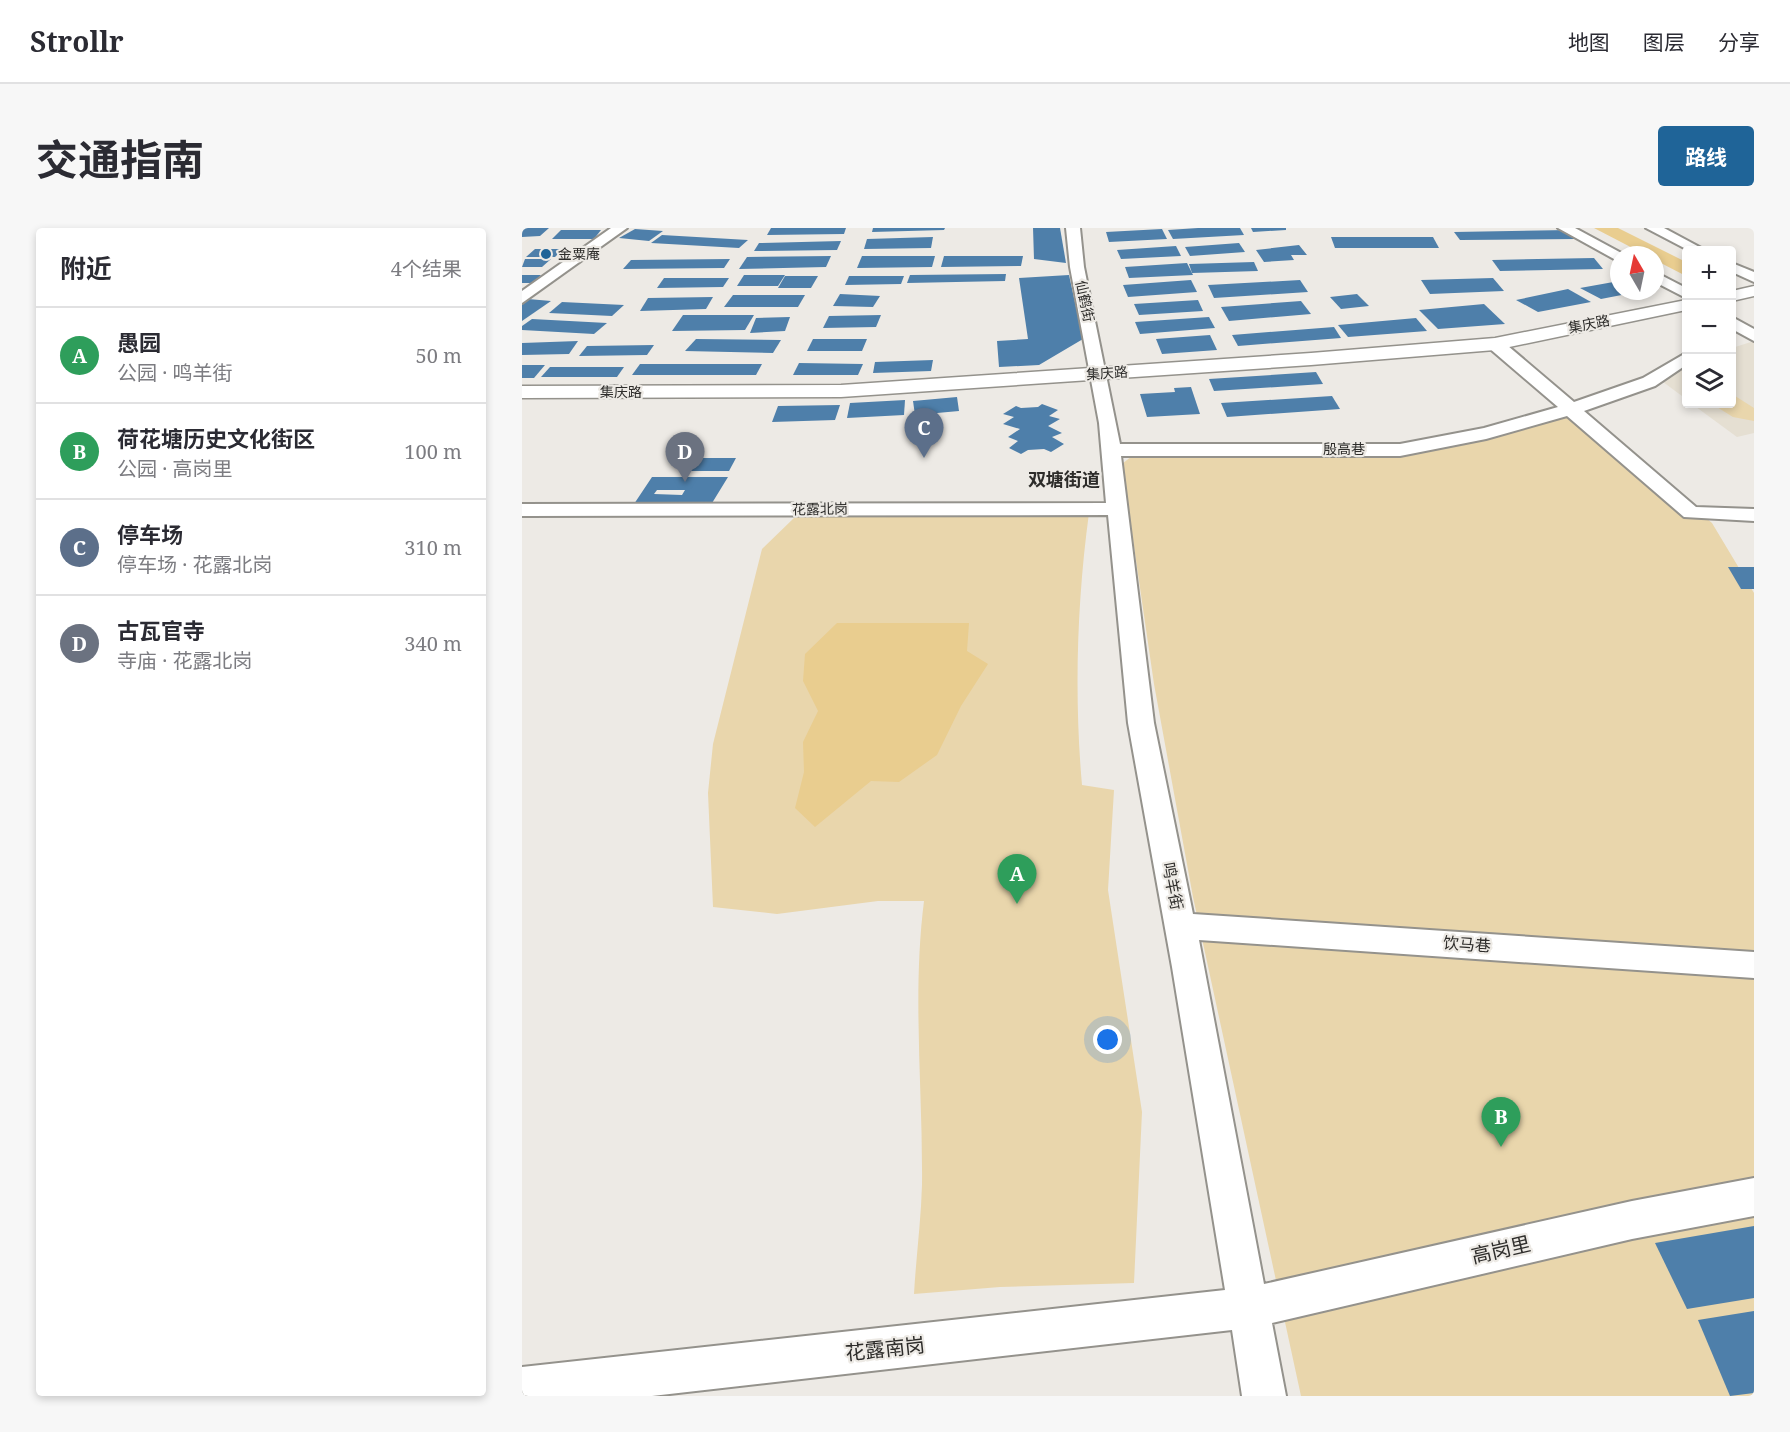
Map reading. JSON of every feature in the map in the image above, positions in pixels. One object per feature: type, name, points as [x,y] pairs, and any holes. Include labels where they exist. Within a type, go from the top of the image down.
[{"type":"main road","points":[[1736,295],[1754,291]]},
{"type":"main road","name":"集庆路","points":[[522,392],[841,390],[1100,374],[1495,344],[1682,306]]},
{"type":"street","points":[[522,298],[620,228]]},
{"type":"street","name":"仙鹤街","points":[[1073,228],[1077,267],[1100,374]]},
{"type":"street","points":[[1565,228],[1610,251]]},
{"type":"street","points":[[1653,228],[1690,246]]},
{"type":"street","points":[[1736,269],[1754,278]]},
{"type":"street","points":[[534,272],[558,273]]},
{"type":"street","points":[[1664,281],[1682,292]]},
{"type":"street","points":[[1736,325],[1753,335]]},
{"type":"street","points":[[1736,340],[1753,335]]},
{"type":"street","points":[[1495,344],[1691,513],[1754,514]]},
{"type":"street","name":"殷高巷","points":[[1111,450],[1400,450],[1486,433],[1572,409],[1649,382],[1682,361]]},
{"type":"street","name":"鸣羊街","points":[[1100,374],[1111,450],[1141,723],[1180,926],[1264,1396]]},
{"type":"street","name":"花露北岗","points":[[522,510],[1117,509]]},
{"type":"street","name":"饮马巷","points":[[1180,926],[1754,965]]},
{"type":"street","name":"高岗里","points":[[1248,1308],[1632,1220],[1754,1197]]},
{"type":"street","name":"花露南岗","points":[[522,1389],[1248,1308]]},
{"type":"shaded area","points":[[1594,228],[1618,228],[1654,246],[1629,246]]},
{"type":"shaded area","points":[[1664,251],[1682,260],[1682,274],[1664,265]]},
{"type":"shaded area","points":[[1754,341],[1754,433],[1737,437],[1697,408],[1736,408],[1736,347]]},
{"type":"shaded area","points":[[1682,368],[1682,396],[1659,379]]},
{"type":"shaded area","points":[[1736,397],[1754,408],[1754,421],[1733,417],[1718,408],[1736,408]]},
{"type":"shaded area","points":[[1582,412],[1712,523],[1754,593],[1754,1396],[1301,1396],[1193,897],[1154,684],[1122,464],[1132,456],[1400,450]]},
{"type":"shaded area","points":[[1089,513],[1079,614],[1078,717],[1082,785],[1114,790],[1108,890],[1142,1112],[1134,1283],[1000,1287],[914,1294],[922,1185],[918,1008],[924,901],[878,901],[777,914],[713,907],[708,793],[713,744],[762,549],[795,517]]},
{"type":"shaded area","points":[[837,623],[969,623],[967,651],[988,664],[961,706],[937,755],[899,782],[871,781],[815,827],[795,808],[804,772],[803,742],[818,711],[803,681],[805,654]]},
{"type":"building","points":[[522,228],[549,228],[540,236],[522,237]]},
{"type":"building","points":[[771,228],[846,228],[844,234],[767,235]]},
{"type":"building","points":[[873,228],[945,228],[944,230],[872,232]]},
{"type":"building","points":[[1033,228],[1060,228],[1066,263],[1034,259]]},
{"type":"building","points":[[1240,228],[1244,235],[1173,239],[1168,230]]},
{"type":"building","points":[[1251,228],[1286,228],[1286,230],[1253,232]]},
{"type":"building","points":[[635,229],[663,231],[649,241],[619,238]]},
{"type":"building","points":[[1162,229],[1167,239],[1109,242],[1106,232]]},
{"type":"building","points":[[561,230],[601,230],[594,239],[552,239]]},
{"type":"building","points":[[1568,230],[1576,239],[1460,240],[1454,232]]},
{"type":"building","points":[[662,235],[748,240],[739,248],[651,243]]},
{"type":"building","points":[[933,237],[931,248],[864,249],[867,239]]},
{"type":"building","points":[[1331,237],[1433,237],[1439,248],[1335,248]]},
{"type":"building","points":[[841,241],[837,250],[754,251],[759,243]]},
{"type":"building","points":[[1239,243],[1245,252],[1190,256],[1185,247]]},
{"type":"building","points":[[1299,245],[1307,255],[1291,255],[1294,260],[1264,262],[1256,250]]},
{"type":"building","points":[[1176,246],[1181,256],[1121,259],[1117,250]]},
{"type":"building","points":[[535,249],[563,249],[555,257],[526,257]]},
{"type":"building","points":[[831,256],[826,267],[739,269],[747,257]]},
{"type":"building","points":[[862,256],[935,256],[932,267],[857,268]]},
{"type":"building","points":[[944,256],[1023,256],[1021,266],[941,267]]},
{"type":"building","points":[[1594,258],[1603,269],[1500,271],[1492,260]]},
{"type":"building","points":[[525,259],[551,259],[542,267],[522,267]]},
{"type":"building","points":[[730,259],[724,268],[623,269],[631,260]]},
{"type":"building","points":[[1254,262],[1258,271],[1192,273],[1189,264]]},
{"type":"building","points":[[1187,263],[1193,275],[1129,278],[1125,267]]},
{"type":"building","points":[[1006,274],[1005,281],[907,283],[910,275]]},
{"type":"building","points":[[522,275],[541,275],[533,283],[522,283]]},
{"type":"building","points":[[744,275],[785,275],[778,286],[737,286]]},
{"type":"building","points":[[1069,275],[1083,339],[1039,365],[999,367],[997,341],[1028,339],[1019,278]]},
{"type":"building","points":[[785,276],[818,276],[811,288],[778,288]]},
{"type":"building","points":[[849,276],[904,276],[901,284],[845,285]]},
{"type":"building","points":[[664,278],[729,278],[723,287],[657,288]]},
{"type":"building","points":[[1493,278],[1504,291],[1430,294],[1421,280]]},
{"type":"building","points":[[1191,280],[1197,292],[1128,297],[1123,285]]},
{"type":"building","points":[[1300,280],[1308,292],[1214,298],[1208,285]]},
{"type":"building","points":[[1610,283],[1610,297],[1601,299],[1580,288]]},
{"type":"building","points":[[1568,289],[1591,302],[1538,312],[1516,300]]},
{"type":"building","points":[[840,294],[880,296],[873,307],[833,306]]},
{"type":"building","points":[[1357,294],[1369,306],[1341,309],[1330,297]]},
{"type":"building","points":[[733,295],[805,295],[798,307],[724,307]]},
{"type":"building","points":[[713,297],[706,309],[640,311],[648,298]]},
{"type":"building","points":[[528,299],[551,301],[522,321],[522,304]]},
{"type":"building","points":[[1198,300],[1203,311],[1139,315],[1134,304]]},
{"type":"building","points":[[1301,301],[1311,314],[1229,321],[1221,307]]},
{"type":"building","points":[[562,302],[624,305],[612,316],[549,313]]},
{"type":"building","points":[[1484,304],[1505,324],[1438,329],[1419,310]]},
{"type":"building","points":[[683,315],[754,315],[745,330],[672,331]]},
{"type":"building","points":[[881,315],[876,327],[823,328],[829,316]]},
{"type":"building","points":[[790,317],[785,331],[750,333],[756,318]]},
{"type":"building","points":[[1209,317],[1215,328],[1140,334],[1135,322]]},
{"type":"building","points":[[1416,318],[1427,331],[1348,337],[1338,325]]},
{"type":"building","points":[[532,319],[607,323],[594,334],[522,330],[522,326]]},
{"type":"building","points":[[1334,327],[1341,338],[1238,346],[1232,335]]},
{"type":"building","points":[[1210,335],[1217,350],[1162,354],[1156,339]]},
{"type":"building","points":[[696,339],[781,340],[773,353],[685,351]]},
{"type":"building","points":[[813,339],[867,339],[862,351],[807,351]]},
{"type":"building","points":[[578,341],[569,354],[522,355],[522,343]]},
{"type":"building","points":[[654,345],[647,355],[579,356],[587,346]]},
{"type":"building","points":[[933,360],[931,371],[873,373],[875,362]]},
{"type":"building","points":[[799,363],[863,364],[858,375],[793,375]]},
{"type":"building","points":[[640,364],[762,364],[756,375],[632,375]]},
{"type":"building","points":[[522,365],[545,365],[534,378],[522,378]]},
{"type":"building","points":[[550,367],[624,367],[617,377],[541,377]]},
{"type":"building","points":[[1316,372],[1323,384],[1214,391],[1209,379]]},
{"type":"building","points":[[1191,387],[1200,414],[1147,417],[1140,394],[1175,392],[1174,388]]},
{"type":"building","points":[[1332,396],[1340,409],[1227,417],[1221,403]]},
{"type":"building","points":[[957,397],[959,411],[915,415],[913,401]]},
{"type":"building","points":[[905,400],[904,415],[847,418],[850,403]]},
{"type":"building","points":[[1042,404],[1058,410],[1049,416],[1060,419],[1048,426],[1062,433],[1052,437],[1064,444],[1051,452],[1044,449],[1028,450],[1021,454],[1009,448],[1018,441],[1008,437],[1020,429],[1003,424],[1014,417],[1003,414],[1016,406],[1038,407]]},
{"type":"building","points":[[840,405],[835,420],[772,422],[778,406]]},
{"type":"building","points":[[693,458],[736,458],[729,471],[685,471]]},
{"type":"building","points":[[652,477],[728,477],[709,508],[632,507]],"holes":[[[657,490],[685,490],[682,495],[654,494]]]},
{"type":"building","points":[[1728,567],[1754,567],[1754,589],[1741,589]]},
{"type":"building","points":[[1754,1226],[1754,1298],[1687,1309],[1655,1243]]},
{"type":"building","points":[[1754,1311],[1754,1393],[1730,1396],[1698,1320]]},
{"type":"place","name":"金粟庵","points":[[546,254]]},
{"type":"place","name":"停车场","points":[[924,458]]},
{"type":"place","name":"古瓦官寺","points":[[685,482]]},
{"type":"place","name":"愚园","points":[[1017,904]]},
{"type":"place","name":"荷花塘历史文化街区","points":[[1501,1147]]},
{"type":"district","name":"双塘街道","points":[[1064,480]]}]
